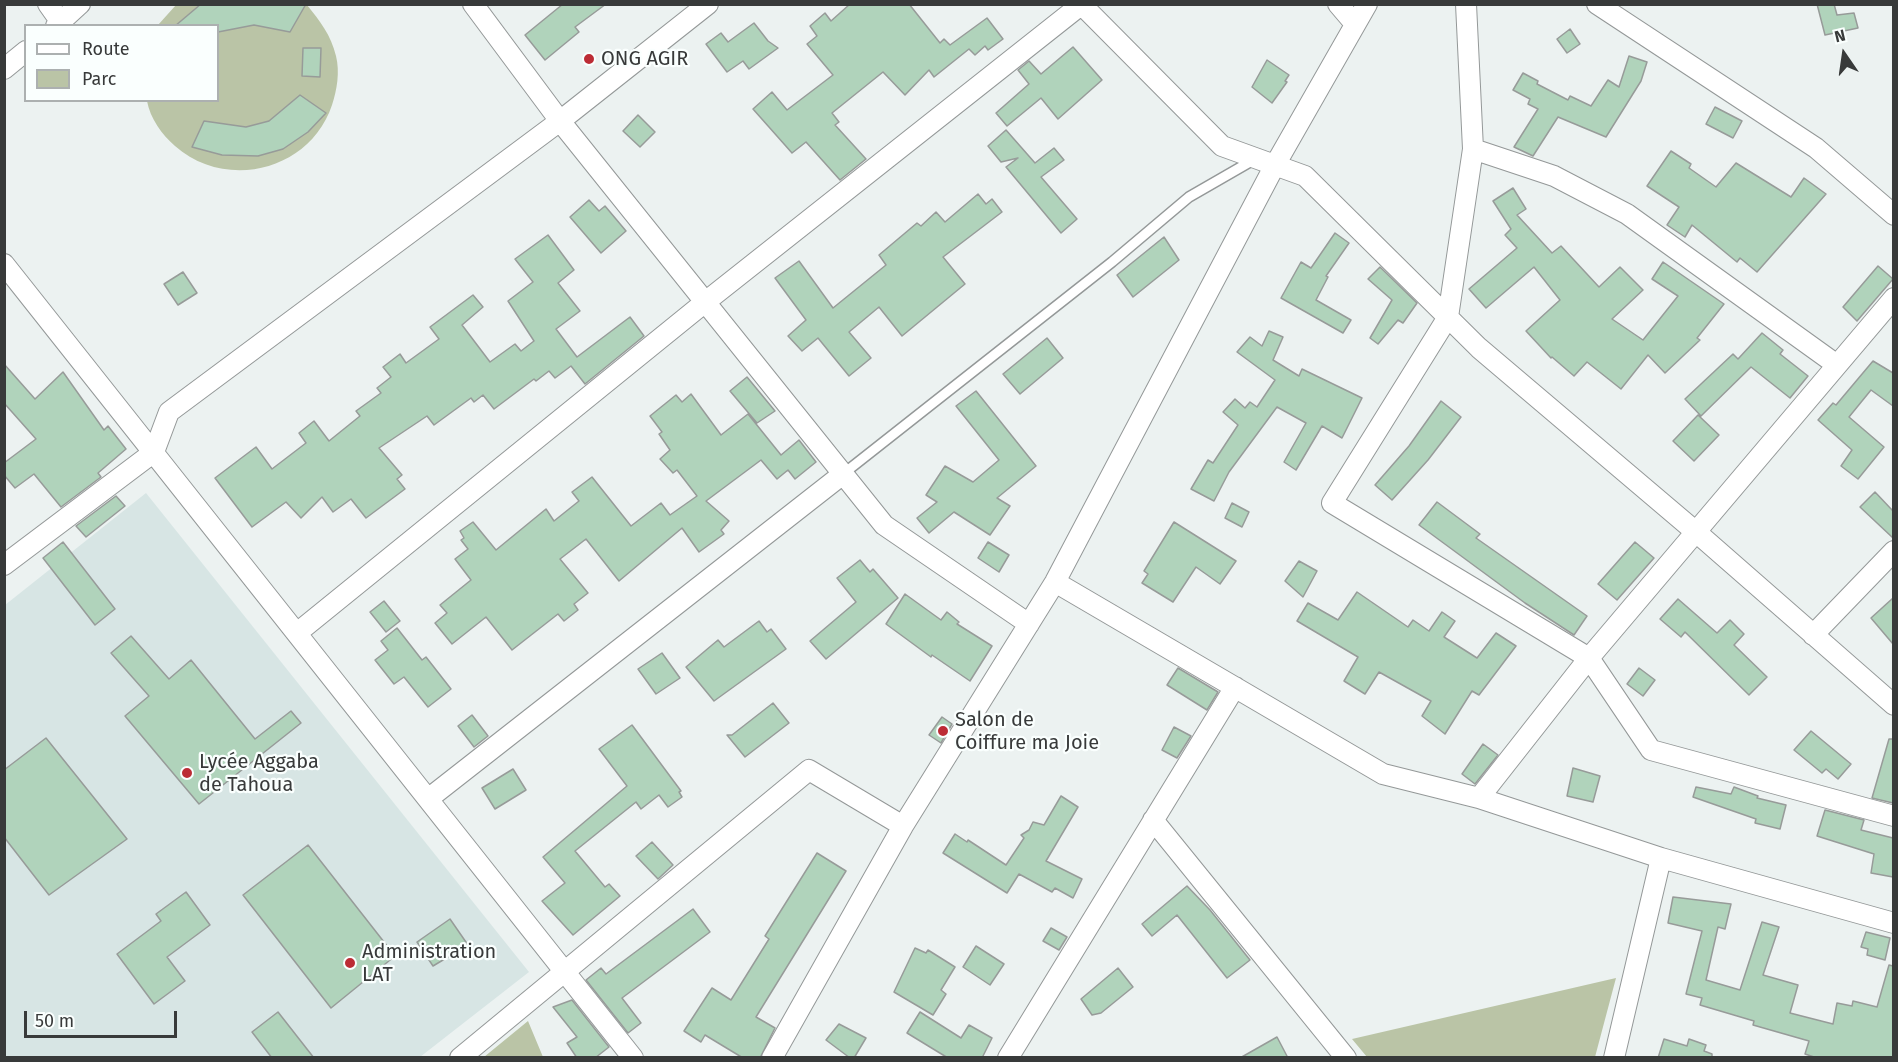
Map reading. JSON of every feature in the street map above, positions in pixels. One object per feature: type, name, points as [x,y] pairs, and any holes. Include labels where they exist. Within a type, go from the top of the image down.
[{"type":"street","points":[[48,4],[58,23],[80,4]]},
{"type":"street","points":[[473,4],[560,121],[884,525],[1029,624]]},
{"type":"street","points":[[4,565],[154,452],[169,412],[560,121],[708,4]]},
{"type":"street","points":[[1338,4],[1356,24]]},
{"type":"street","points":[[772,1058],[903,826],[1055,582],[1275,165],[1367,4]]},
{"type":"street","points":[[1466,4],[1473,149],[1448,317],[1332,503],[1589,658],[1650,750],[1893,816]]},
{"type":"street","points":[[1598,4],[1816,148],[1893,215]]},
{"type":"street","points":[[297,633],[704,303],[1081,5],[1222,146],[1305,176],[1479,348],[1696,532],[1893,705]]},
{"type":"street","points":[[4,69],[24,53]]},
{"type":"street","points":[[1473,149],[1554,176],[1627,214],[1837,365]]},
{"type":"street","points":[[4,264],[633,1058]]},
{"type":"street","points":[[1479,798],[1589,658],[1893,298]]},
{"type":"street","points":[[428,799],[843,474]]},
{"type":"street","points":[[1813,635],[1893,551]]},
{"type":"street","points":[[1055,582],[1383,774],[1479,798],[1661,858],[1893,923]]},
{"type":"street","points":[[1008,1058],[1235,687]]},
{"type":"street","points":[[460,1058],[809,770],[903,826]]},
{"type":"street","points":[[1153,820],[1346,1058]]},
{"type":"street","points":[[1614,1058],[1661,858]]},
{"type":"lane","points":[[843,474],[1112,262],[1189,197],[1255,158]]},
{"type":"shaded area","name":"Lycée Aggaba de Tahoua","points":[[146,493],[529,972],[420,1057],[5,1058],[5,605]]},
{"type":"green space","points":[[176,5],[307,5],[328,35],[337,62],[337,87],[332,105],[321,128],[305,146],[286,159],[264,167],[241,170],[218,168],[195,160],[166,137],[157,126],[147,102],[219,102],[219,24],[159,24]]},
{"type":"green space","points":[[1616,978],[1595,1057],[1367,1057],[1352,1039]]},
{"type":"green space","points":[[528,1021],[543,1057],[484,1057]]},
{"type":"building","points":[[201,4],[306,4],[290,32],[254,25],[219,32],[219,24],[177,24]]},
{"type":"building","points":[[563,4],[606,4],[575,27],[579,32],[545,60],[525,35]]},
{"type":"building","points":[[850,4],[909,4],[940,43],[944,39],[950,45],[987,18],[1003,39],[988,50],[985,46],[975,55],[969,49],[934,77],[929,70],[905,95],[883,72],[832,113],[839,122],[835,125],[866,159],[840,180],[806,142],[792,153],[753,109],[772,92],[787,110],[833,75],[807,44],[817,36],[810,26],[825,13],[831,21]]},
{"type":"building","points":[[1817,4],[1834,4],[1837,15],[1854,13],[1858,28],[1825,35]]},
{"type":"building","points":[[754,23],[768,41],[778,48],[749,69],[743,61],[727,72],[706,44],[721,33],[728,42]]},
{"type":"building","points":[[1570,29],[1580,44],[1567,53],[1557,39]]},
{"type":"building","points":[[1073,47],[1102,80],[1058,119],[1041,98],[1007,126],[996,113],[1029,84],[1018,70],[1029,61],[1041,74]]},
{"type":"building","points":[[303,48],[321,48],[320,77],[302,76]]},
{"type":"building","points":[[1629,56],[1647,62],[1641,81],[1606,137],[1558,117],[1533,156],[1514,147],[1538,109],[1528,104],[1530,99],[1513,90],[1523,73],[1538,81],[1537,84],[1568,100],[1570,96],[1591,106],[1608,80],[1619,87]]},
{"type":"building","points":[[1267,60],[1289,75],[1285,81],[1287,82],[1272,103],[1252,87]]},
{"type":"building","points":[[300,95],[326,113],[308,132],[283,149],[258,156],[222,155],[192,147],[204,121],[246,127],[269,121]]},
{"type":"building","points":[[1715,107],[1742,121],[1733,138],[1706,124]]},
{"type":"building","points":[[638,115],[655,132],[640,147],[623,131]]},
{"type":"building","points":[[1006,130],[1035,163],[1054,148],[1064,160],[1041,177],[1077,219],[1061,233],[1006,167],[1018,158],[1001,162],[988,146]]},
{"type":"building","points":[[1671,151],[1691,164],[1689,168],[1716,187],[1736,163],[1791,197],[1804,178],[1826,194],[1757,272],[1740,258],[1737,262],[1692,225],[1685,237],[1667,225],[1679,207],[1647,186]]},
{"type":"building","points":[[1513,188],[1526,209],[1517,215],[1552,253],[1561,246],[1599,287],[1620,267],[1643,290],[1612,319],[1643,340],[1678,296],[1652,279],[1663,262],[1724,304],[1697,338],[1700,340],[1665,373],[1648,355],[1621,389],[1587,362],[1574,376],[1551,358],[1526,331],[1560,300],[1534,267],[1486,308],[1469,289],[1517,248],[1505,235],[1511,229],[1493,201]]},
{"type":"building","points":[[978,194],[986,204],[992,199],[1002,212],[943,257],[965,284],[902,336],[879,307],[849,332],[871,358],[849,376],[818,338],[802,351],[788,336],[806,320],[775,278],[799,261],[833,308],[886,265],[879,255],[917,223],[921,226],[936,212],[945,222]]},
{"type":"building","points":[[589,200],[599,211],[605,206],[626,231],[601,253],[570,217]]},
{"type":"building","points":[[1335,233],[1349,243],[1326,276],[1328,277],[1316,300],[1351,320],[1343,333],[1281,298],[1301,262],[1311,268]]},
{"type":"building","points":[[548,235],[574,270],[558,283],[580,311],[556,329],[577,357],[630,317],[644,336],[585,384],[571,366],[555,378],[549,371],[536,381],[534,379],[494,409],[483,395],[474,402],[471,398],[434,425],[427,416],[379,448],[402,475],[397,479],[405,489],[366,518],[351,499],[333,512],[322,497],[301,518],[286,502],[252,527],[215,478],[256,447],[272,469],[306,443],[299,433],[314,421],[329,441],[360,416],[356,411],[381,393],[377,388],[391,377],[383,367],[400,354],[406,363],[439,339],[430,327],[473,295],[483,307],[462,325],[490,362],[515,344],[521,351],[534,341],[508,301],[533,282],[515,259]]},
{"type":"building","points":[[1164,237],[1179,260],[1133,297],[1117,275]]},
{"type":"building","points":[[1878,266],[1893,279],[1857,321],[1843,307]]},
{"type":"building","points":[[1380,267],[1417,303],[1403,323],[1398,320],[1378,344],[1370,338],[1392,300],[1368,279]]},
{"type":"building","points":[[183,272],[197,293],[178,305],[164,284]]},
{"type":"building","points":[[1269,331],[1283,337],[1273,360],[1299,376],[1302,369],[1362,398],[1342,438],[1322,426],[1296,470],[1284,462],[1306,423],[1277,407],[1229,472],[1214,501],[1191,489],[1208,460],[1213,463],[1238,425],[1223,412],[1235,399],[1245,408],[1250,402],[1257,407],[1275,380],[1237,352],[1250,337],[1262,346]]},
{"type":"building","points":[[1762,333],[1783,350],[1780,354],[1808,376],[1790,398],[1751,367],[1701,416],[1685,399],[1733,354],[1738,359]]},
{"type":"building","points":[[1047,338],[1063,358],[1020,394],[1003,374]]},
{"type":"building","points":[[1873,361],[1893,373],[1893,406],[1871,390],[1849,417],[1884,447],[1858,479],[1841,466],[1852,450],[1818,420],[1833,403],[1836,405]]},
{"type":"building","points":[[4,364],[35,399],[63,372],[104,430],[108,426],[126,449],[98,473],[101,477],[61,507],[34,474],[15,488],[4,475],[4,463],[36,439],[4,403]]},
{"type":"building","points":[[747,377],[775,411],[757,423],[730,391]]},
{"type":"building","points":[[976,391],[1036,466],[997,498],[1010,506],[990,535],[954,512],[929,533],[917,518],[937,502],[926,495],[945,466],[973,482],[999,460],[956,406]]},
{"type":"building","points":[[691,394],[721,435],[748,414],[781,455],[799,440],[816,462],[795,479],[788,470],[777,479],[761,460],[706,501],[729,521],[721,530],[724,534],[699,552],[682,528],[619,581],[586,539],[560,559],[588,593],[574,604],[578,610],[564,621],[558,614],[512,650],[486,617],[452,644],[435,623],[447,613],[440,605],[471,580],[455,559],[468,549],[461,540],[464,538],[460,531],[473,522],[496,550],[546,509],[554,521],[579,501],[572,492],[592,477],[631,526],[661,503],[670,515],[697,496],[677,470],[673,473],[660,459],[670,450],[659,434],[662,432],[650,416],[676,395],[682,402]]},
{"type":"building","points":[[1441,401],[1461,417],[1428,460],[1392,500],[1375,485],[1409,446]]},
{"type":"building","points":[[1698,415],[1719,435],[1694,461],[1673,441]]},
{"type":"building","points":[[1875,492],[1893,511],[1893,538],[1860,507]]},
{"type":"building","points":[[116,496],[125,506],[86,537],[76,526]]},
{"type":"building","points":[[1437,502],[1480,534],[1476,538],[1587,616],[1574,635],[1525,603],[1419,525]]},
{"type":"building","points":[[1232,503],[1249,512],[1242,527],[1225,518]]},
{"type":"building","points":[[1174,522],[1236,561],[1220,584],[1196,567],[1173,602],[1142,583],[1148,574],[1144,571]]},
{"type":"building","points":[[63,542],[115,609],[95,625],[43,558]]},
{"type":"building","points":[[988,542],[1009,555],[999,572],[978,558]]},
{"type":"building","points":[[1635,542],[1654,558],[1617,600],[1598,584]]},
{"type":"building","points":[[860,560],[870,572],[873,569],[898,598],[826,659],[810,641],[856,602],[837,578]]},
{"type":"building","points":[[1299,561],[1317,571],[1303,597],[1285,581]]},
{"type":"building","points":[[1357,592],[1408,627],[1413,620],[1429,631],[1442,612],[1455,621],[1444,637],[1477,658],[1496,633],[1516,646],[1479,695],[1472,691],[1445,734],[1422,716],[1431,701],[1379,672],[1365,694],[1344,681],[1358,657],[1297,621],[1308,603],[1338,620]]},
{"type":"building","points":[[905,594],[941,620],[947,612],[959,622],[957,624],[992,646],[970,681],[932,655],[931,657],[886,624]]},
{"type":"building","points":[[1893,598],[1893,644],[1871,618]]},
{"type":"building","points":[[1678,599],[1717,633],[1730,620],[1744,634],[1734,645],[1767,677],[1749,695],[1685,632],[1681,637],[1660,619]]},
{"type":"building","points":[[384,601],[400,621],[386,632],[370,612]]},
{"type":"building","points":[[759,621],[767,632],[771,629],[786,649],[714,701],[686,667],[718,640],[724,647]]},
{"type":"building","points":[[397,628],[422,660],[426,657],[451,689],[428,707],[404,677],[394,684],[375,660],[388,650],[381,641]]},
{"type":"building","points":[[131,636],[169,679],[191,660],[255,739],[291,711],[301,723],[199,804],[125,716],[149,696],[111,653]]},
{"type":"building","points":[[662,653],[680,678],[656,694],[638,669]]},
{"type":"building","points":[[1178,668],[1218,692],[1207,710],[1167,685]]},
{"type":"building","points":[[1639,668],[1655,680],[1643,696],[1627,684]]},
{"type":"building","points":[[773,703],[789,723],[745,757],[727,735],[732,735]]},
{"type":"building","points":[[472,715],[488,736],[474,747],[458,726]]},
{"type":"building","points":[[942,717],[952,724],[941,743],[929,735]]},
{"type":"building","points":[[632,725],[681,791],[679,792],[682,797],[668,807],[659,795],[641,809],[636,802],[575,851],[605,887],[609,884],[620,896],[573,935],[542,901],[565,883],[543,857],[627,786],[599,749]]},
{"type":"building","points":[[1174,727],[1191,736],[1177,758],[1162,750]]},
{"type":"building","points":[[1811,731],[1851,764],[1838,779],[1826,769],[1822,773],[1794,750]]},
{"type":"building","points":[[46,738],[127,839],[49,895],[4,837],[4,770]]},
{"type":"building","points":[[1889,739],[1893,739],[1893,803],[1872,798]]},
{"type":"building","points":[[1483,744],[1498,755],[1475,784],[1462,774]]},
{"type":"building","points":[[1573,768],[1600,776],[1593,802],[1567,796]]},
{"type":"building","points":[[513,769],[526,790],[495,809],[482,788]]},
{"type":"building","points":[[1696,787],[1731,794],[1734,787],[1758,796],[1757,798],[1786,805],[1780,829],[1755,823],[1756,819],[1693,797]]},
{"type":"building","points":[[1061,796],[1078,807],[1046,861],[1082,879],[1073,898],[1055,888],[1052,892],[1019,874],[1007,893],[943,853],[955,834],[1006,865],[1024,838],[1021,835],[1029,830],[1033,822],[1044,825]]},
{"type":"building","points":[[1825,810],[1864,820],[1861,830],[1893,838],[1893,877],[1871,873],[1874,854],[1817,836]]},
{"type":"building","points":[[652,842],[673,865],[658,879],[636,856]]},
{"type":"building","points":[[308,845],[395,956],[331,1008],[243,895]]},
{"type":"building","points":[[817,853],[846,871],[756,1017],[775,1028],[760,1058],[743,1058],[705,1035],[701,1042],[684,1031],[712,988],[731,1000],[769,939],[765,936]]},
{"type":"building","points":[[1187,886],[1210,910],[1250,960],[1227,978],[1177,915],[1152,936],[1142,924]]},
{"type":"building","points":[[186,892],[210,925],[167,957],[185,981],[154,1004],[117,954],[161,921],[156,914]]},
{"type":"building","points":[[1673,897],[1731,904],[1725,929],[1718,927],[1706,980],[1740,990],[1762,922],[1779,927],[1763,975],[1798,985],[1790,1013],[1833,1024],[1837,1003],[1852,1006],[1853,1001],[1877,1007],[1889,965],[1893,966],[1893,1058],[1817,1058],[1805,1054],[1809,1041],[1753,1025],[1754,1021],[1700,1005],[1702,998],[1686,994],[1702,931],[1668,923]]},
{"type":"building","points":[[693,909],[710,932],[622,998],[641,1023],[628,1033],[586,980],[601,968],[606,974]]},
{"type":"building","points":[[450,919],[468,945],[433,966],[417,942]]},
{"type":"building","points":[[1051,928],[1067,937],[1059,950],[1043,941]]},
{"type":"building","points":[[1866,932],[1890,938],[1885,960],[1867,955],[1868,949],[1861,947]]},
{"type":"building","points":[[976,946],[1004,964],[990,985],[963,967]]},
{"type":"building","points":[[915,948],[926,953],[928,950],[955,967],[941,990],[946,994],[933,1015],[894,992]]},
{"type":"building","points":[[1118,968],[1133,987],[1101,1013],[1092,1015],[1081,999]]},
{"type":"building","points":[[572,1000],[609,1047],[595,1058],[577,1058],[567,1043],[577,1037],[553,1007]]},
{"type":"building","points":[[278,1012],[314,1058],[272,1058],[252,1032]]},
{"type":"building","points":[[920,1012],[961,1038],[969,1025],[992,1038],[982,1058],[948,1058],[907,1033]]},
{"type":"building","points":[[839,1024],[866,1038],[854,1058],[850,1058],[826,1040]]},
{"type":"building","points":[[1277,1037],[1288,1058],[1240,1058]]},
{"type":"building","points":[[1664,1039],[1687,1046],[1689,1039],[1706,1045],[1704,1051],[1712,1054],[1712,1058],[1658,1058]]},
{"type":"place","name":"ONG AGIR","points":[[589,59]]},
{"type":"place","name":"Salon de Coiffure ma Joie","points":[[943,731]]},
{"type":"place","name":"Lycée Aggaba de Tahoua","points":[[187,773]]},
{"type":"place","name":"Administration LAT","points":[[350,963]]}]
